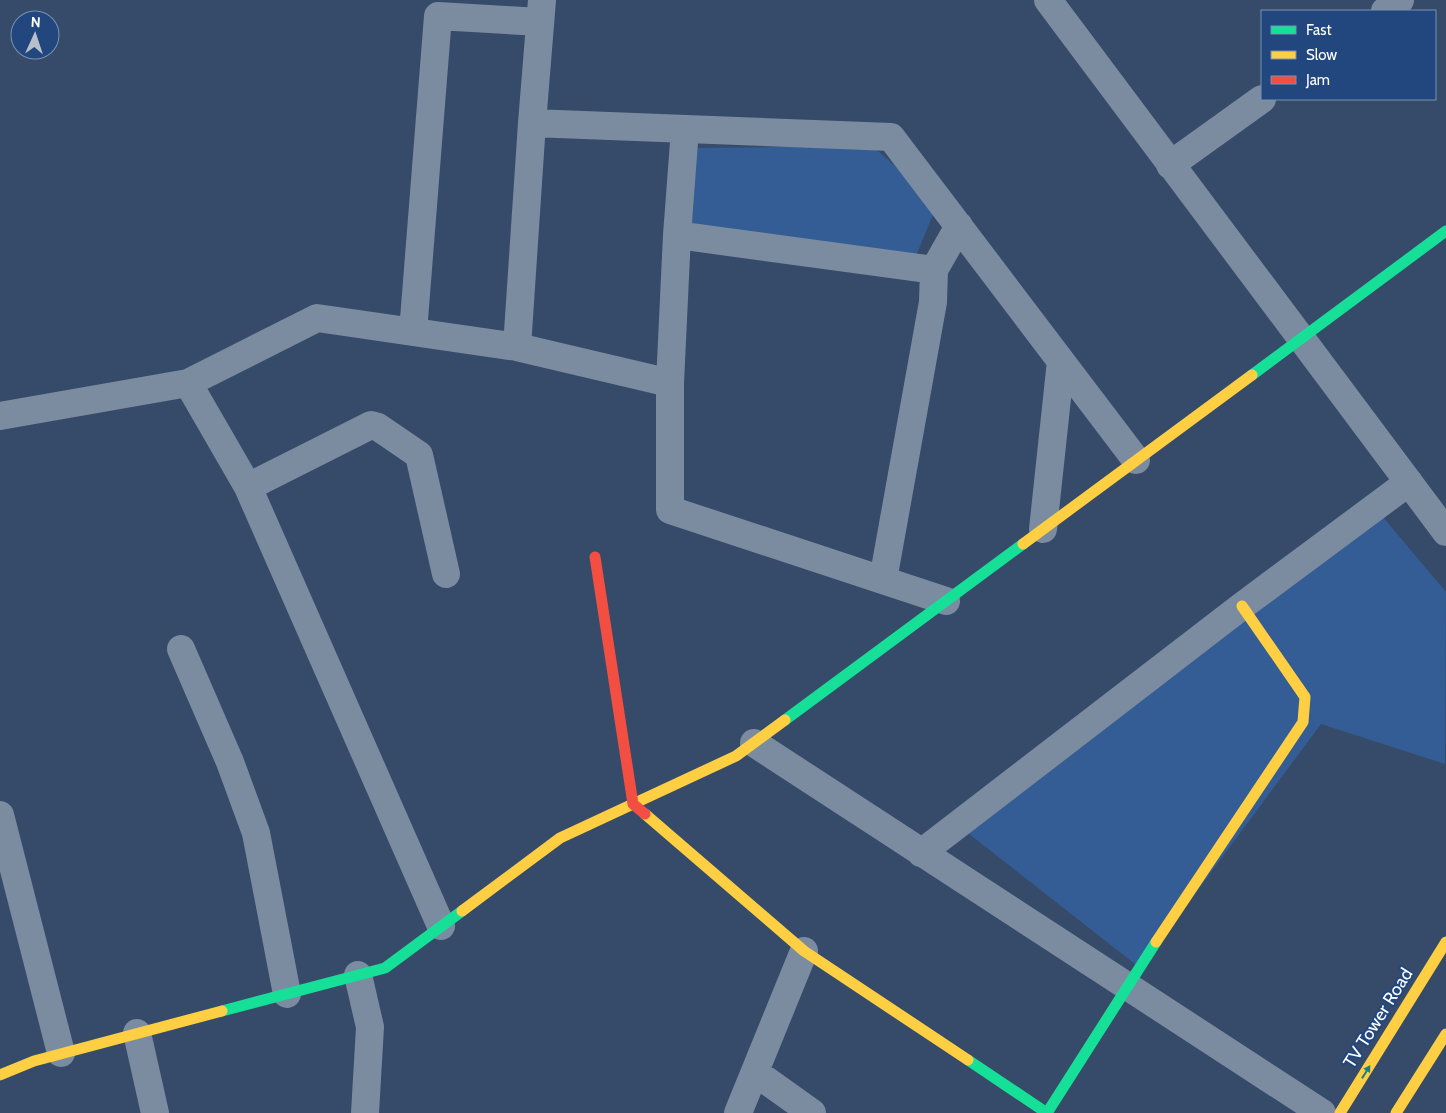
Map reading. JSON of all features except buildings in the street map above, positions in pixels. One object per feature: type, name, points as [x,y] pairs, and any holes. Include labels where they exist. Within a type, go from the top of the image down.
[{"type":"street","points":[[1048,0],[1446,532]]},
{"type":"street","points":[[1386,10],[1400,0]]},
{"type":"street","points":[[413,332],[438,16],[541,11],[517,347]]},
{"type":"street","points":[[1170,165],[1261,100]]},
{"type":"street","points":[[532,123],[891,137],[1136,460]]},
{"type":"street","points":[[685,129],[677,235],[670,383],[670,510],[946,601]]},
{"type":"street","points":[[883,580],[933,302],[934,270],[959,226]]},
{"type":"street","points":[[0,1075],[34,1061],[61,1053],[385,968],[560,838],[736,756],[1446,231]]},
{"type":"street","points":[[677,235],[934,270]]},
{"type":"street","points":[[0,416],[188,383],[317,318],[517,347],[670,383]]},
{"type":"street","points":[[1043,529],[1061,361]]},
{"type":"street","points":[[188,383],[248,487],[441,926]]},
{"type":"street","points":[[248,487],[372,425],[378,427],[419,455],[446,574]]},
{"type":"street","points":[[921,853],[1242,606],[1409,482]]},
{"type":"street","points":[[595,557],[633,804],[804,952],[1047,1113],[1127,985],[1303,722],[1305,697],[1242,606]]},
{"type":"street","points":[[181,648],[230,762],[256,833],[288,994]]},
{"type":"street","points":[[754,743],[1322,1113]]},
{"type":"street","points":[[0,815],[61,1053]]},
{"type":"street","name":"TV Tower Road","points":[[1340,1113],[1446,942]]},
{"type":"street","points":[[738,1113],[804,952]]},
{"type":"street","points":[[358,975],[370,1027],[365,1113]]},
{"type":"street","points":[[137,1034],[155,1113]]},
{"type":"street","points":[[1396,1113],[1446,1034]]},
{"type":"street","points":[[756,1073],[812,1113]]},
{"type":"shaded area","points":[[872,146],[938,203],[910,270],[679,250],[692,148]]},
{"type":"shaded area","points":[[1382,516],[1446,592],[1445,764],[1321,724],[1140,968],[968,833],[1225,622]]},
{"type":"traffic: fast","points":[[1252,375],[1446,231]]},
{"type":"traffic: fast","points":[[785,720],[1023,544]]},
{"type":"traffic: fast","points":[[222,1011],[385,968],[462,911]]},
{"type":"traffic: fast","points":[[968,1060],[1047,1113],[1156,942]]},
{"type":"traffic: slow","points":[[1023,544],[1252,375]]},
{"type":"traffic: slow","points":[[1156,942],[1303,722],[1305,697],[1242,606]]},
{"type":"traffic: slow","points":[[462,911],[560,838],[736,756],[785,720]]},
{"type":"traffic: slow","points":[[645,814],[804,951],[968,1060]]},
{"type":"traffic: slow","points":[[1340,1113],[1446,942]]},
{"type":"traffic: slow","points":[[0,1075],[34,1061],[222,1011]]},
{"type":"traffic: slow","points":[[1396,1113],[1446,1034]]},
{"type":"traffic: jam","points":[[595,557],[633,804],[645,814]]}]
